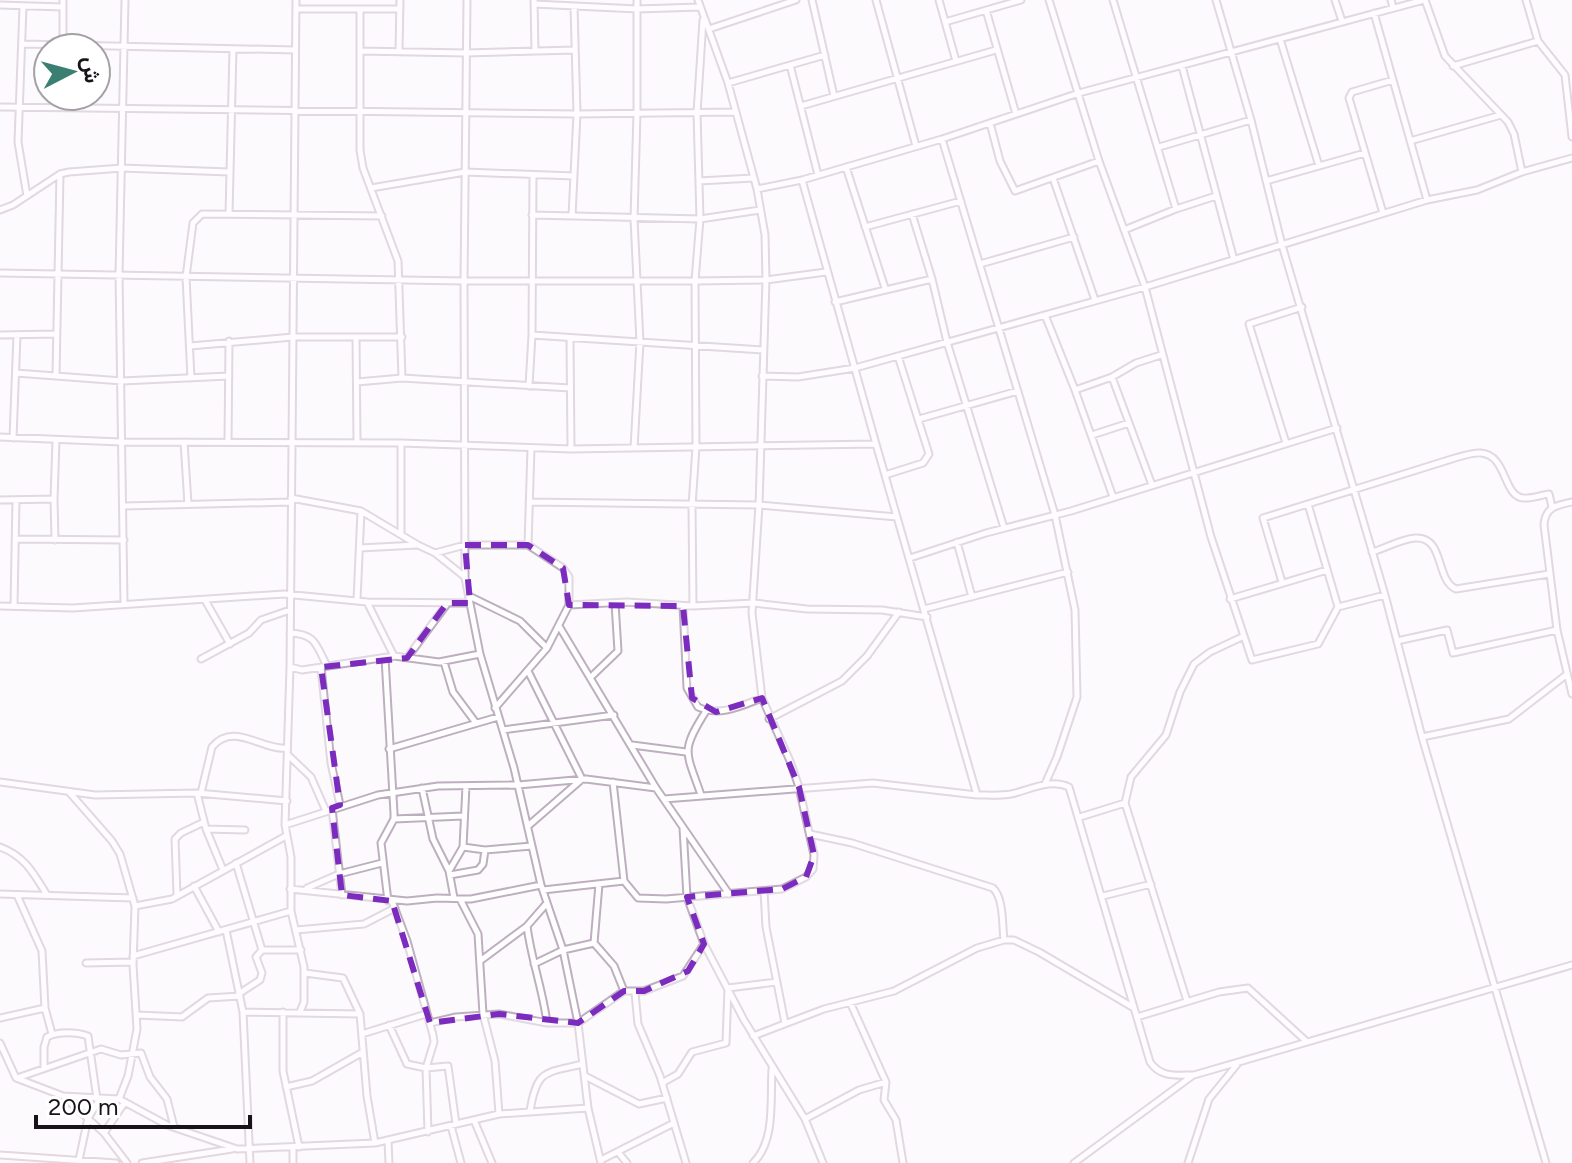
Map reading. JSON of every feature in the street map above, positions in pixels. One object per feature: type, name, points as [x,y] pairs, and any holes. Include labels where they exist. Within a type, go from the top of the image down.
[{"type":"street","points":[[124,604],[119,274],[125,0]]},
{"type":"street","points":[[296,0],[290,667],[285,825],[291,857],[291,911],[305,973],[304,1002],[300,1012]]},
{"type":"street","points":[[399,51],[400,0]]},
{"type":"street","points":[[467,0],[465,578],[480,654],[518,785],[542,888],[563,950],[578,1023],[588,1108],[601,1162],[674,1123]]},
{"type":"street","points":[[634,448],[640,342],[634,219],[637,0]]},
{"type":"street","points":[[709,29],[796,0]]},
{"type":"street","points":[[812,0],[834,97]]},
{"type":"street","points":[[876,0],[916,146]]},
{"type":"street","points":[[939,0],[956,61]]},
{"type":"street","points":[[945,22],[1021,0]]},
{"type":"street","points":[[1049,0],[1099,161],[1145,287],[1192,473],[1242,637],[1249,656],[1255,661],[1318,644],[1338,607],[1308,504]]},
{"type":"street","points":[[1113,0],[1176,209]]},
{"type":"street","points":[[1216,0],[1251,120],[1282,245],[1546,1163]]},
{"type":"street","points":[[1335,0],[1342,21]]},
{"type":"street","points":[[1391,0],[1393,8]]},
{"type":"street","points":[[757,189],[802,180],[942,139],[1079,93],[1424,0],[1440,46],[1453,66],[1502,115],[1514,134],[1522,172]]},
{"type":"street","points":[[1526,0],[1538,41],[1569,76],[1572,137]]},
{"type":"street","points":[[535,51],[534,2],[637,9],[699,3],[728,83],[757,189],[765,235],[759,505],[752,613],[762,698],[799,787],[814,855],[813,869],[806,877],[782,889],[644,900],[631,892],[624,881],[613,782]]},
{"type":"street","points":[[0,5],[63,3],[63,32]]},
{"type":"street","points":[[23,6],[18,142],[27,196]]},
{"type":"street","points":[[572,216],[577,114],[574,6]]},
{"type":"street","points":[[296,9],[400,9]]},
{"type":"street","points":[[360,9],[360,150],[398,261],[402,378]]},
{"type":"street","points":[[986,10],[1016,114]]},
{"type":"street","points":[[1374,13],[1427,200]]},
{"type":"street","points":[[693,606],[695,281],[700,219],[697,113],[703,15]]},
{"type":"street","points":[[1280,39],[1319,166]]},
{"type":"street","points":[[1453,66],[1538,41]]},
{"type":"street","points":[[23,44],[32,44]]},
{"type":"street","points":[[112,46],[295,50]]},
{"type":"street","points":[[229,214],[233,49]]},
{"type":"street","points":[[360,51],[466,53],[575,50]]},
{"type":"street","points":[[801,106],[996,50]]},
{"type":"street","points":[[728,83],[825,55]]},
{"type":"street","points":[[790,65],[818,175]]},
{"type":"street","points":[[1182,66],[1234,260]]},
{"type":"street","points":[[1383,213],[1349,95],[1393,80]]},
{"type":"street","points":[[0,107],[577,114],[735,112]]},
{"type":"street","points":[[1410,141],[1502,115]]},
{"type":"street","points":[[1159,147],[1251,120]]},
{"type":"street","points":[[990,123],[1000,161],[1012,189],[1018,191],[1099,161]]},
{"type":"street","points":[[942,139],[1055,515],[1075,610],[1077,697],[1045,784]]},
{"type":"street","points":[[1266,181],[1365,153]]},
{"type":"street","points":[[762,376],[798,377],[855,368],[1145,287],[1427,200],[1477,190],[1522,172],[1572,158]]},
{"type":"street","points":[[846,167],[885,288]]},
{"type":"street","points":[[0,210],[60,174],[122,168],[229,172]]},
{"type":"street","points":[[371,188],[465,172],[574,176]]},
{"type":"street","points":[[56,376],[60,174]]},
{"type":"street","points":[[529,386],[533,175]]},
{"type":"street","points":[[699,181],[753,178]]},
{"type":"street","points":[[1053,178],[1095,300]]},
{"type":"street","points":[[802,180],[977,795]]},
{"type":"street","points":[[1124,230],[1216,196]]},
{"type":"street","points":[[865,227],[961,201]]},
{"type":"street","points":[[532,215],[700,219],[760,210]]},
{"type":"street","points":[[191,378],[186,277],[193,223],[197,217],[202,214],[382,216]]},
{"type":"street","points":[[912,214],[947,342],[1004,528]]},
{"type":"street","points":[[980,264],[1074,237]]},
{"type":"street","points":[[0,273],[464,281],[695,281],[766,280],[826,272]]},
{"type":"street","points":[[835,302],[932,279]]},
{"type":"street","points":[[1286,443],[1249,324],[1302,307]]},
{"type":"street","points":[[1045,315],[1113,497]]},
{"type":"street","points":[[0,335],[55,334]]},
{"type":"street","points":[[13,438],[17,335]]},
{"type":"street","points":[[532,335],[763,350]]},
{"type":"street","points":[[190,346],[293,337],[402,337]]},
{"type":"street","points":[[356,337],[357,442]]},
{"type":"street","points":[[570,339],[571,449]]},
{"type":"street","points":[[228,442],[229,341]]},
{"type":"street","points":[[1075,390],[1161,355]]},
{"type":"street","points":[[885,475],[927,459],[929,454],[898,356]]},
{"type":"street","points":[[16,373],[122,381],[229,376]]},
{"type":"street","points":[[1112,377],[1152,485]]},
{"type":"street","points":[[357,382],[402,378],[570,388]]},
{"type":"street","points":[[919,419],[1018,391]]},
{"type":"street","points":[[1092,436],[1129,423]]},
{"type":"street","points":[[910,558],[1337,428]]},
{"type":"street","points":[[0,437],[121,442],[357,442],[571,449],[876,444]]},
{"type":"street","points":[[55,540],[56,440]]},
{"type":"street","points":[[184,442],[188,504]]},
{"type":"street","points":[[401,443],[401,533]]},
{"type":"street","points":[[528,545],[531,448]]},
{"type":"street","points":[[1282,582],[1263,518],[1478,452],[1494,458],[1519,498],[1549,494],[1552,507]]},
{"type":"street","points":[[0,500],[54,499]]},
{"type":"street","points":[[14,605],[16,500]]},
{"type":"street","points":[[124,506],[291,500],[361,511],[435,553],[465,578]]},
{"type":"street","points":[[529,502],[759,505],[897,517]]},
{"type":"street","points":[[1572,502],[1552,507],[1544,520],[1557,630],[1572,694]]},
{"type":"street","points":[[357,600],[361,511]]},
{"type":"street","points":[[1372,552],[1415,538],[1426,540],[1435,548],[1446,582],[1456,589],[1549,574]]},
{"type":"street","points":[[16,539],[124,540]]},
{"type":"street","points":[[957,542],[972,597]]},
{"type":"street","points":[[360,548],[418,545]]},
{"type":"street","points":[[435,553],[465,545],[528,545],[563,568],[569,577],[569,605],[547,648],[495,708]]},
{"type":"street","points":[[1230,599],[1327,570]]},
{"type":"street","points":[[924,609],[1068,572]]},
{"type":"street","points":[[0,606],[73,608],[275,594],[367,602],[470,603]]},
{"type":"street","points":[[469,595],[520,621],[547,648]]},
{"type":"street","points":[[1338,607],[1385,595]]},
{"type":"street","points":[[205,600],[230,644]]},
{"type":"street","points":[[367,602],[394,656]]},
{"type":"street","points":[[407,658],[447,603]]},
{"type":"street","points":[[591,677],[618,651],[615,603]]},
{"type":"street","points":[[569,605],[754,603],[807,609],[899,612],[927,617]]},
{"type":"street","points":[[683,606],[687,688],[698,707],[706,711],[727,711],[762,698]]},
{"type":"street","points":[[201,659],[249,633],[261,620],[290,610]]},
{"type":"street","points":[[769,719],[842,681],[867,656],[899,612]]},
{"type":"street","points":[[559,626],[656,788],[729,894]]},
{"type":"street","points":[[1397,641],[1447,630],[1453,653],[1557,630]]},
{"type":"street","points":[[290,633],[303,633],[312,638],[324,667],[331,763],[340,805]]},
{"type":"street","points":[[1187,1001],[1125,803],[1131,777],[1166,735],[1180,692],[1194,664],[1210,652],[1242,637]]},
{"type":"street","points":[[290,667],[302,670],[394,656],[444,662],[480,654]]},
{"type":"street","points":[[385,658],[394,819],[381,843],[382,863],[390,901],[407,941],[434,1042],[426,1068],[428,1132]]},
{"type":"street","points":[[444,662],[453,692],[476,723]]},
{"type":"street","points":[[289,679],[302,670]]},
{"type":"street","points":[[528,671],[582,779]]},
{"type":"street","points":[[1422,737],[1509,719],[1566,675]]},
{"type":"street","points":[[701,795],[686,752],[694,729],[706,711]]},
{"type":"street","points":[[503,730],[614,715]]},
{"type":"street","points":[[389,749],[498,717]]},
{"type":"street","points":[[223,870],[206,829],[199,793],[215,742],[246,736],[269,748],[287,751],[311,777],[329,810],[342,895]]},
{"type":"street","points":[[631,745],[686,752]]},
{"type":"street","points":[[528,826],[582,779]]},
{"type":"street","points":[[285,825],[340,805],[422,788],[582,779],[656,788]]},
{"type":"street","points":[[0,782],[95,795],[199,793],[287,801]]},
{"type":"street","points":[[664,799],[873,783],[977,795],[1010,794],[1045,784],[1062,783],[1069,787],[1080,817],[1150,1062],[1156,1071],[1164,1074],[1194,1075],[1572,965]]},
{"type":"street","points":[[450,873],[463,847],[466,786]]},
{"type":"street","points":[[422,788],[433,839],[450,873],[457,898],[478,934],[483,1014],[495,1061],[499,1114]]},
{"type":"street","points":[[70,793],[112,841],[127,873],[135,906],[133,959],[138,1015],[122,1100],[104,1133]]},
{"type":"street","points":[[1080,817],[1125,803]]},
{"type":"street","points":[[394,819],[463,816]]},
{"type":"street","points":[[177,895],[175,839],[204,822]]},
{"type":"street","points":[[683,828],[687,897],[704,944],[753,1036],[805,1119],[823,1163]]},
{"type":"street","points":[[206,829],[245,830]]},
{"type":"street","points":[[810,834],[852,843],[993,888],[999,900],[1004,940]]},
{"type":"street","points":[[135,906],[166,901],[286,836]]},
{"type":"street","points":[[463,847],[485,850],[532,846]]},
{"type":"street","points":[[0,847],[27,863],[47,895]]},
{"type":"street","points":[[450,873],[478,870],[483,864],[485,850]]},
{"type":"street","points":[[236,863],[256,921],[262,950]]},
{"type":"street","points":[[304,889],[339,874],[382,863]]},
{"type":"street","points":[[290,889],[390,901],[496,895],[624,881]]},
{"type":"street","points":[[599,884],[594,943],[614,966],[624,991]]},
{"type":"street","points":[[1103,896],[1151,884]]},
{"type":"street","points":[[194,886],[222,931],[239,992],[243,1012],[250,1163]]},
{"type":"street","points":[[764,891],[766,927],[785,1023]]},
{"type":"street","points":[[0,894],[133,898]]},
{"type":"street","points":[[17,895],[42,951],[45,1008],[52,1034]]},
{"type":"street","points":[[480,961],[527,926],[547,903]]},
{"type":"street","points":[[296,930],[364,924],[395,908]]},
{"type":"street","points":[[86,963],[133,959],[291,911]]},
{"type":"street","points":[[527,926],[547,1023]]},
{"type":"street","points":[[753,1036],[850,1002],[894,991],[977,948],[1004,940],[1014,940],[1039,952],[1135,1008]]},
{"type":"street","points":[[534,964],[563,950],[594,943]]},
{"type":"street","points":[[430,1023],[483,1014],[508,1015],[547,1023],[578,1023],[624,991],[635,993],[683,976],[704,944]]},
{"type":"street","points":[[138,1015],[182,1017],[208,998],[239,992],[260,980],[262,973],[256,957],[262,950],[301,950]]},
{"type":"street","points":[[305,973],[343,978],[360,1014],[375,1143]]},
{"type":"street","points":[[728,988],[777,982]]},
{"type":"street","points":[[662,1083],[678,1074],[692,1052],[726,1043],[728,988]]},
{"type":"street","points":[[1137,1017],[1219,992],[1248,988],[1307,1041]]},
{"type":"street","points":[[635,993],[638,1024],[662,1083],[686,1163]]},
{"type":"street","points":[[304,1002],[308,1014]]},
{"type":"street","points":[[850,1002],[886,1082],[884,1100],[896,1120],[903,1163]]},
{"type":"street","points":[[0,1018],[45,1008]]},
{"type":"street","points":[[243,1012],[360,1014]]},
{"type":"street","points":[[283,1012],[283,1071],[296,1147],[293,1163]]},
{"type":"street","points":[[362,1034],[426,1014]]},
{"type":"street","points":[[389,1025],[407,1064],[426,1068],[445,1066],[450,1069],[454,1125],[461,1163]]},
{"type":"street","points":[[44,1068],[45,1041],[52,1034],[81,1033],[88,1036],[99,1099],[88,1118],[79,1160]]},
{"type":"street","points":[[0,1043],[16,1078],[63,1096],[122,1100],[174,1128],[237,1149]]},
{"type":"street","points":[[16,1078],[105,1049],[121,1055],[143,1055],[148,1073],[167,1099],[174,1128]]},
{"type":"street","points":[[286,1087],[312,1081],[363,1052]]},
{"type":"street","points":[[1188,1163],[1209,1099],[1240,1061]]},
{"type":"street","points":[[530,1111],[534,1088],[544,1076],[583,1064]]},
{"type":"street","points":[[753,1163],[764,1152],[768,1139],[772,1068]]},
{"type":"street","points":[[1074,1163],[1194,1075]]},
{"type":"street","points":[[584,1076],[639,1104],[667,1098]]},
{"type":"street","points":[[805,1119],[859,1090],[886,1082]]},
{"type":"street","points":[[63,1096],[104,1133],[127,1163]]},
{"type":"street","points":[[142,1163],[237,1149],[375,1143],[499,1114],[588,1108]]},
{"type":"street","points":[[474,1120],[492,1163]]},
{"type":"street","points":[[388,1141],[389,1163]]},
{"type":"street","points":[[618,1152],[627,1163]]},
{"type":"street","points":[[0,1155],[116,1163]]},
{"type":"highlighted area","points":[[465,545],[528,545],[563,568],[569,605],[683,606],[692,698],[716,712],[762,698],[799,787],[814,855],[806,877],[782,889],[687,897],[704,944],[688,971],[644,991],[624,991],[578,1023],[499,1014],[430,1023],[392,901],[342,895],[332,808],[340,805],[321,667],[407,658],[447,603],[470,603]]}]
